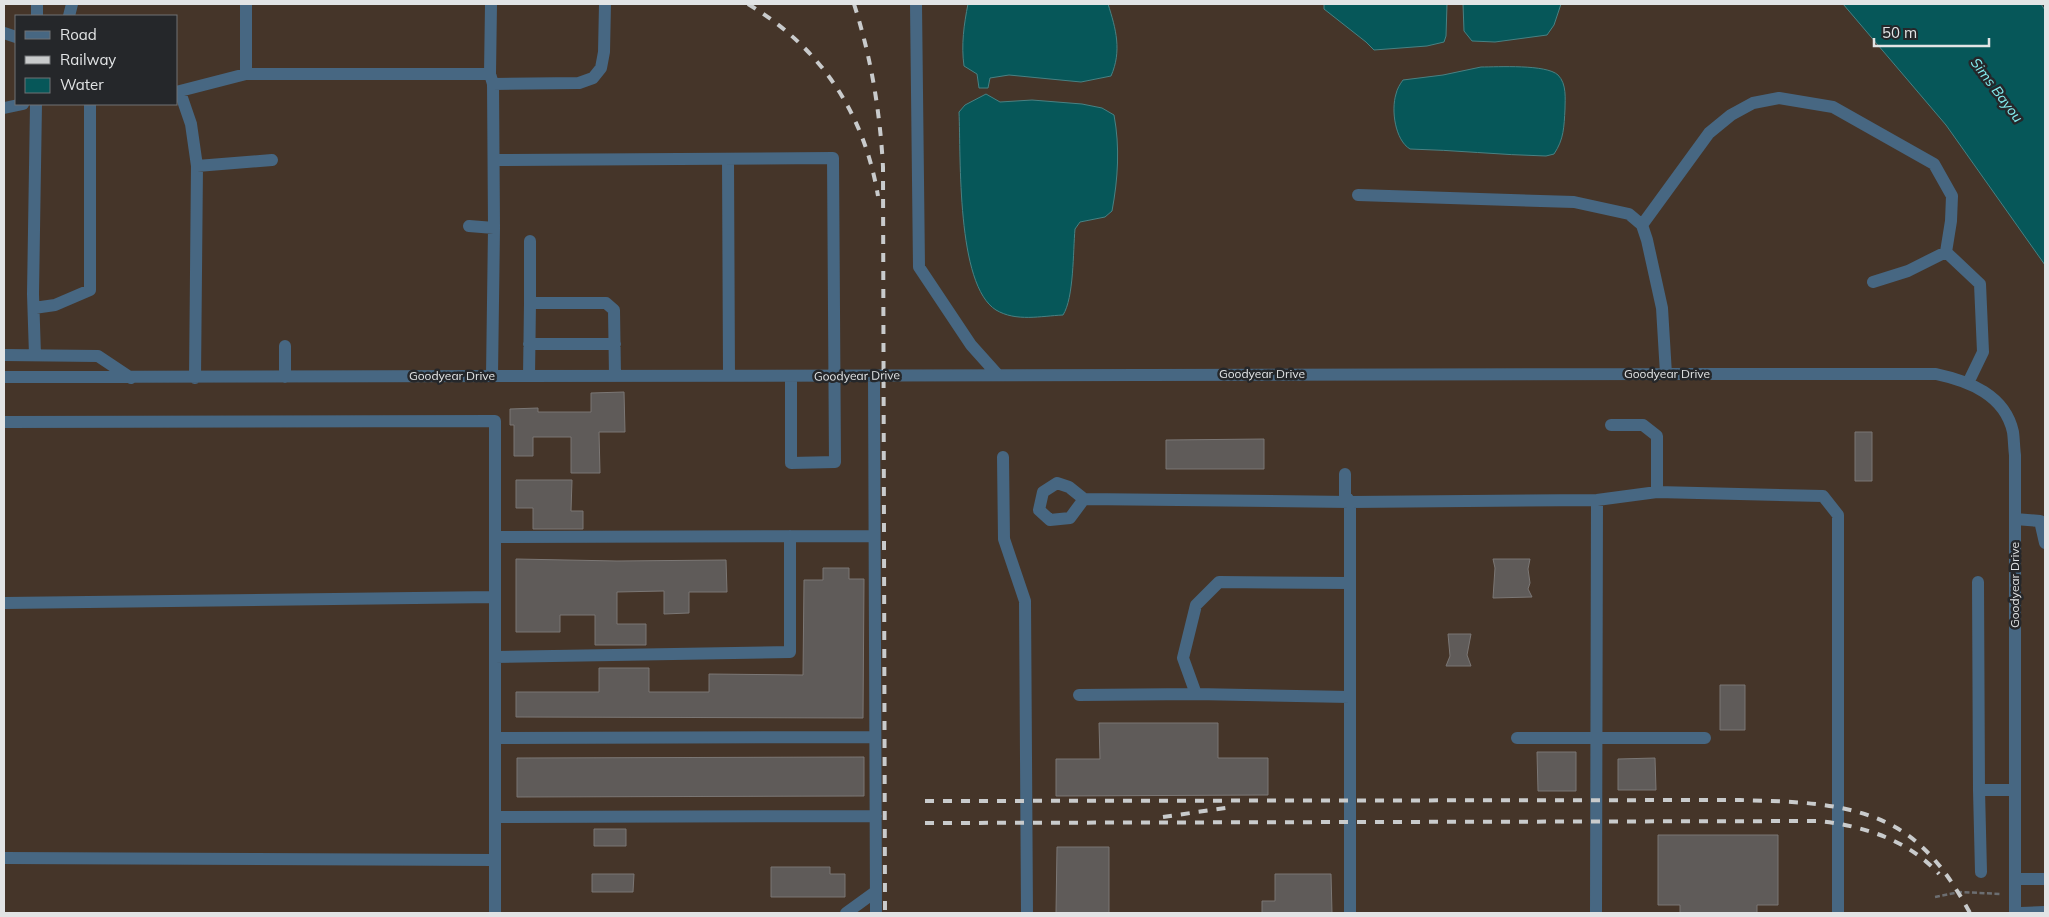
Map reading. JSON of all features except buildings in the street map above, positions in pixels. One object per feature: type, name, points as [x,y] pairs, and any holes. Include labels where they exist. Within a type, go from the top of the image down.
[{"type":"street","points":[[246,4],[246,74]]},
{"type":"street","points":[[491,4],[494,160],[492,376]]},
{"type":"street","points":[[195,378],[197,166],[190,124],[178,92],[246,74],[491,79],[579,83],[593,78],[601,68],[604,52],[605,4]]},
{"type":"street","points":[[916,4],[919,267],[971,345],[997,374]]},
{"type":"street","points":[[1642,225],[1709,133],[1731,115],[1753,103],[1779,98],[1833,107],[1934,164],[1952,196],[1951,221],[1946,252]]},
{"type":"street","points":[[4,108],[18,105]]},
{"type":"street","points":[[35,355],[36,105]]},
{"type":"street","points":[[34,308],[55,305],[90,290],[90,105]]},
{"type":"street","points":[[494,160],[834,158],[835,462],[791,463],[790,377]]},
{"type":"street","points":[[728,159],[729,376]]},
{"type":"street","points":[[197,166],[272,160]]},
{"type":"street","points":[[1358,195],[1574,202],[1629,214],[1642,225],[1662,308],[1666,374]]},
{"type":"street","points":[[469,226],[494,228]]},
{"type":"street","points":[[529,376],[530,241]]},
{"type":"street","points":[[1873,282],[1908,271],[1946,252]]},
{"type":"street","points":[[1946,252],[1980,284],[1983,352],[1968,383]]},
{"type":"street","points":[[530,303],[606,303],[614,310],[615,376]]},
{"type":"street","points":[[529,344],[615,344]]},
{"type":"street","points":[[285,346],[285,377]]},
{"type":"street","points":[[4,355],[98,356],[131,378]]},
{"type":"street","name":"Goodyear Drive","points":[[4,377],[1936,374],[1968,383],[1994,398],[2006,413],[2013,431],[2015,518],[2015,913]]},
{"type":"street","points":[[874,375],[876,913]]},
{"type":"street","points":[[4,422],[495,421],[495,913]]},
{"type":"street","points":[[1611,425],[1643,425],[1657,436],[1657,492]]},
{"type":"street","points":[[1003,457],[1004,539],[1025,601],[1027,913]]},
{"type":"street","points":[[1345,474],[1345,495],[1350,502],[1350,913]]},
{"type":"street","points":[[1084,499],[1350,502],[1597,500],[1657,492],[1822,496],[1838,515],[1838,913]]},
{"type":"street","points":[[1596,913],[1597,500]]},
{"type":"street","points":[[2015,518],[2040,520],[2045,543]]},
{"type":"street","points":[[495,656],[790,652],[790,536]]},
{"type":"street","points":[[495,537],[874,536]]},
{"type":"street","points":[[1196,694],[1183,658],[1196,605],[1219,582],[1350,583]]},
{"type":"street","points":[[1978,582],[1981,872]]},
{"type":"street","points":[[4,603],[495,597]]},
{"type":"street","points":[[1079,695],[1196,694],[1350,697]]},
{"type":"street","points":[[495,738],[875,737]]},
{"type":"street","points":[[1517,738],[1705,738]]},
{"type":"street","points":[[1979,790],[2015,790]]},
{"type":"street","points":[[495,817],[876,816]]},
{"type":"street","points":[[4,858],[495,860]]},
{"type":"street","points":[[2016,880],[2045,879]]},
{"type":"street","points":[[846,913],[876,892]]},
{"type":"street","points":[[2022,913],[2045,912]]},
{"type":"path","points":[[1935,897],[1959,892],[2007,894]]},
{"type":"shaded area","points":[[4,4],[1843,4],[1946,125],[2045,265],[2045,913],[4,913]]},
{"type":"water","points":[[968,4],[1108,4],[1117,40],[1116,58],[1111,76],[1081,82],[1009,75],[990,78],[988,88],[979,88],[977,74],[964,66],[963,35]]},
{"type":"water","points":[[1324,4],[1447,4],[1446,36],[1444,42],[1427,46],[1374,50],[1324,9]]},
{"type":"water","points":[[1463,4],[1561,4],[1554,25],[1547,35],[1495,42],[1472,41],[1464,31]]},
{"type":"water","name":"Sims Bayou","points":[[1843,4],[2041,4],[2045,10],[2045,265],[1946,125]]},
{"type":"water","points":[[1481,67],[1543,69],[1558,75],[1564,87],[1565,109],[1562,138],[1554,154],[1546,156],[1410,149],[1405,145],[1398,132],[1394,116],[1396,92],[1403,80],[1443,75]]},
{"type":"water","points":[[986,94],[1000,102],[1032,100],[1082,104],[1102,108],[1114,115],[1118,163],[1112,211],[1105,217],[1080,222],[1075,229],[1071,286],[1067,307],[1063,315],[1020,317],[1004,314],[996,310],[983,296],[974,275],[967,248],[963,218],[959,112],[965,105]]},
{"type":"railway","points":[[748,4],[774,21],[797,41],[818,62],[835,85],[850,110],[862,137],[878,196]]},
{"type":"railway","points":[[854,4],[874,84],[880,125],[883,167],[885,913]]},
{"type":"railway","points":[[925,801],[1740,800],[1811,804],[1859,812],[1881,820],[1902,831],[1921,846],[1942,869],[1970,913]]},
{"type":"railway","points":[[1163,817],[1232,807]]},
{"type":"railway","points":[[925,823],[1819,821],[1869,831],[1884,837],[1914,852],[1939,874]]}]
